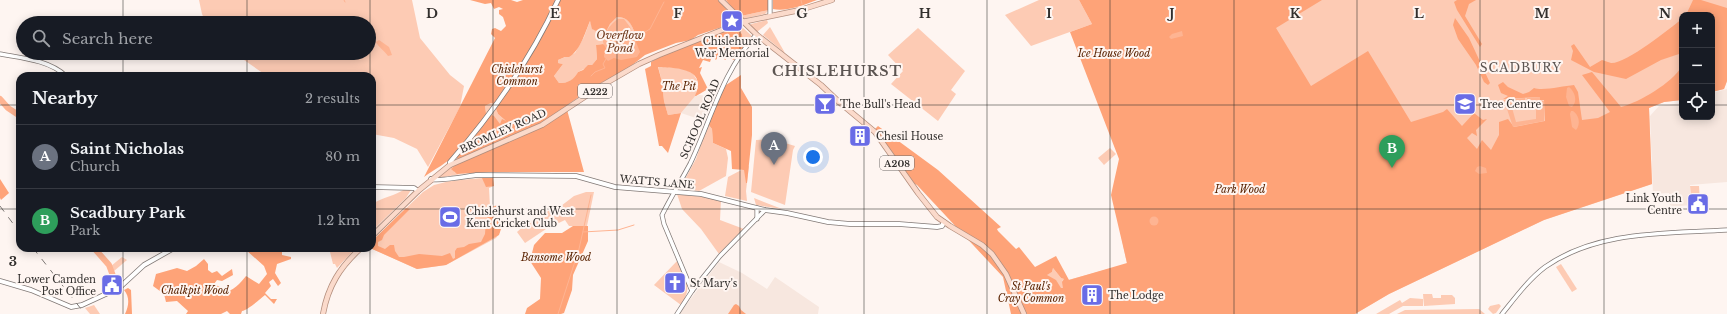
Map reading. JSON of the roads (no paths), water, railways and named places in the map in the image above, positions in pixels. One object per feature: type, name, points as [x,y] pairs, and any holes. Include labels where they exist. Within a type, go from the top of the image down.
[{"type":"main road","points":[[450,164],[450,162],[476,132],[539,38],[558,0]]},
{"type":"main road","name":"A208","points":[[721,0],[756,35],[821,85],[840,104],[874,132],[918,193],[944,222],[972,238],[992,254],[1006,274],[1024,314]]},
{"type":"main road","name":"A222","points":[[742,22],[800,10],[832,0]]},
{"type":"main road","name":"BROMLEY ROAD","points":[[376,232],[431,179],[450,164],[542,125],[601,86],[645,61],[742,22]]},
{"type":"main road","name":"WATTS LANE","points":[[431,179],[437,181],[460,176],[476,175],[560,175],[583,178],[615,187],[701,194],[765,210],[787,213],[816,220],[850,224],[899,224],[937,227],[942,226],[944,222]]},
{"type":"main road","points":[[376,187],[414,188],[418,191]]},
{"type":"main road","points":[[0,280],[31,290],[71,306],[82,305],[119,288],[144,265],[167,252]]},
{"type":"main road","points":[[323,314],[328,294],[334,279],[356,252]]},
{"type":"street","points":[[770,0],[770,16]]},
{"type":"street","name":"SCHOOL ROAD","points":[[692,291],[662,218],[665,209],[676,192],[705,130],[718,94],[730,72],[756,35]]},
{"type":"street","points":[[0,54],[16,57]]},
{"type":"street","points":[[31,60],[41,62],[62,72]]},
{"type":"street","points":[[756,219],[757,208]]},
{"type":"street","points":[[677,314],[692,291],[720,256],[765,210]]},
{"type":"street","points":[[1502,314],[1522,289],[1541,271],[1564,256],[1580,248],[1597,242],[1619,238],[1727,230]]},
{"type":"water","name":"Overflow Pond","points":[[618,19],[624,19],[630,27],[640,52],[637,57],[621,60],[614,58],[608,61],[604,57],[604,54],[608,51],[603,43],[603,39],[608,29]]},
{"type":"water","points":[[1182,31],[1183,36],[1171,39],[1169,37],[1172,34]]},
{"type":"water","points":[[379,40],[389,47],[392,55],[388,56],[378,46],[376,42]]},
{"type":"water","points":[[1569,87],[1573,91],[1575,97],[1575,102],[1572,107],[1569,106],[1566,97],[1567,88]]},
{"type":"water","points":[[1540,97],[1540,101],[1544,101],[1544,121],[1513,127],[1504,100],[1525,98],[1525,102],[1511,104],[1516,122],[1536,119],[1536,103],[1527,102],[1527,98]]},
{"type":"water","points":[[1571,111],[1577,115],[1579,120],[1578,128],[1576,130],[1572,127]]},
{"type":"water","points":[[1480,166],[1486,168],[1487,173],[1479,174],[1475,171],[1477,167]]},
{"type":"water","points":[[1152,217],[1156,217],[1158,221],[1156,225],[1152,225],[1150,223],[1150,219]]},
{"type":"waterway","points":[[801,0],[802,4]]},
{"type":"waterway","points":[[640,35],[650,29],[664,2]]},
{"type":"waterway","points":[[591,76],[595,72],[605,68],[603,64],[606,59]]},
{"type":"waterway","points":[[0,99],[8,108],[16,113]]},
{"type":"waterway","points":[[558,314],[579,249],[591,195]]},
{"type":"waterway","points":[[583,232],[618,230],[634,225]]},
{"type":"waterway","points":[[98,252],[109,265],[116,284]]},
{"type":"railway","points":[[0,206],[16,228]]},
{"type":"railway","points":[[36,252],[85,314]]},
{"type":"place","name":"Chislehurst War Memorial","points":[[732,21]]},
{"type":"place","name":"The Bull's Head","points":[[825,104]]},
{"type":"place","name":"Tree Centre","points":[[1465,104]]},
{"type":"place","name":"Chesil House","points":[[860,136]]},
{"type":"place","name":"Saint Nicholas","points":[[774,165]]},
{"type":"place","name":"Scadbury Park","points":[[1392,168]]},
{"type":"place","name":"Link Youth Centre","points":[[1698,204]]},
{"type":"place","name":"Chislehurst and West Kent Cricket Club","points":[[450,217]]},
{"type":"place","name":"St Mary's","points":[[675,283]]},
{"type":"place","name":"Lower Camden Post Office","points":[[112,285]]},
{"type":"place","name":"The Lodge","points":[[1092,295]]},
{"type":"district","name":"SCADBURY","points":[[1521,67]]},
{"type":"district","name":"CHISLEHURST","points":[[837,71]]},
{"type":"park label","name":"Ice House Wood","points":[[1114,53]]},
{"type":"park label","name":"Chislehurst Common","points":[[517,74]]},
{"type":"park label","name":"The Pit","points":[[679,86]]},
{"type":"park label","name":"Park Wood","points":[[1240,189]]},
{"type":"park label","name":"Bansome Wood","points":[[556,257]]},
{"type":"park label","name":"Chalkpit Wood","points":[[195,290]]},
{"type":"park label","name":"St Paul's Cray Common","points":[[1031,292]]}]
